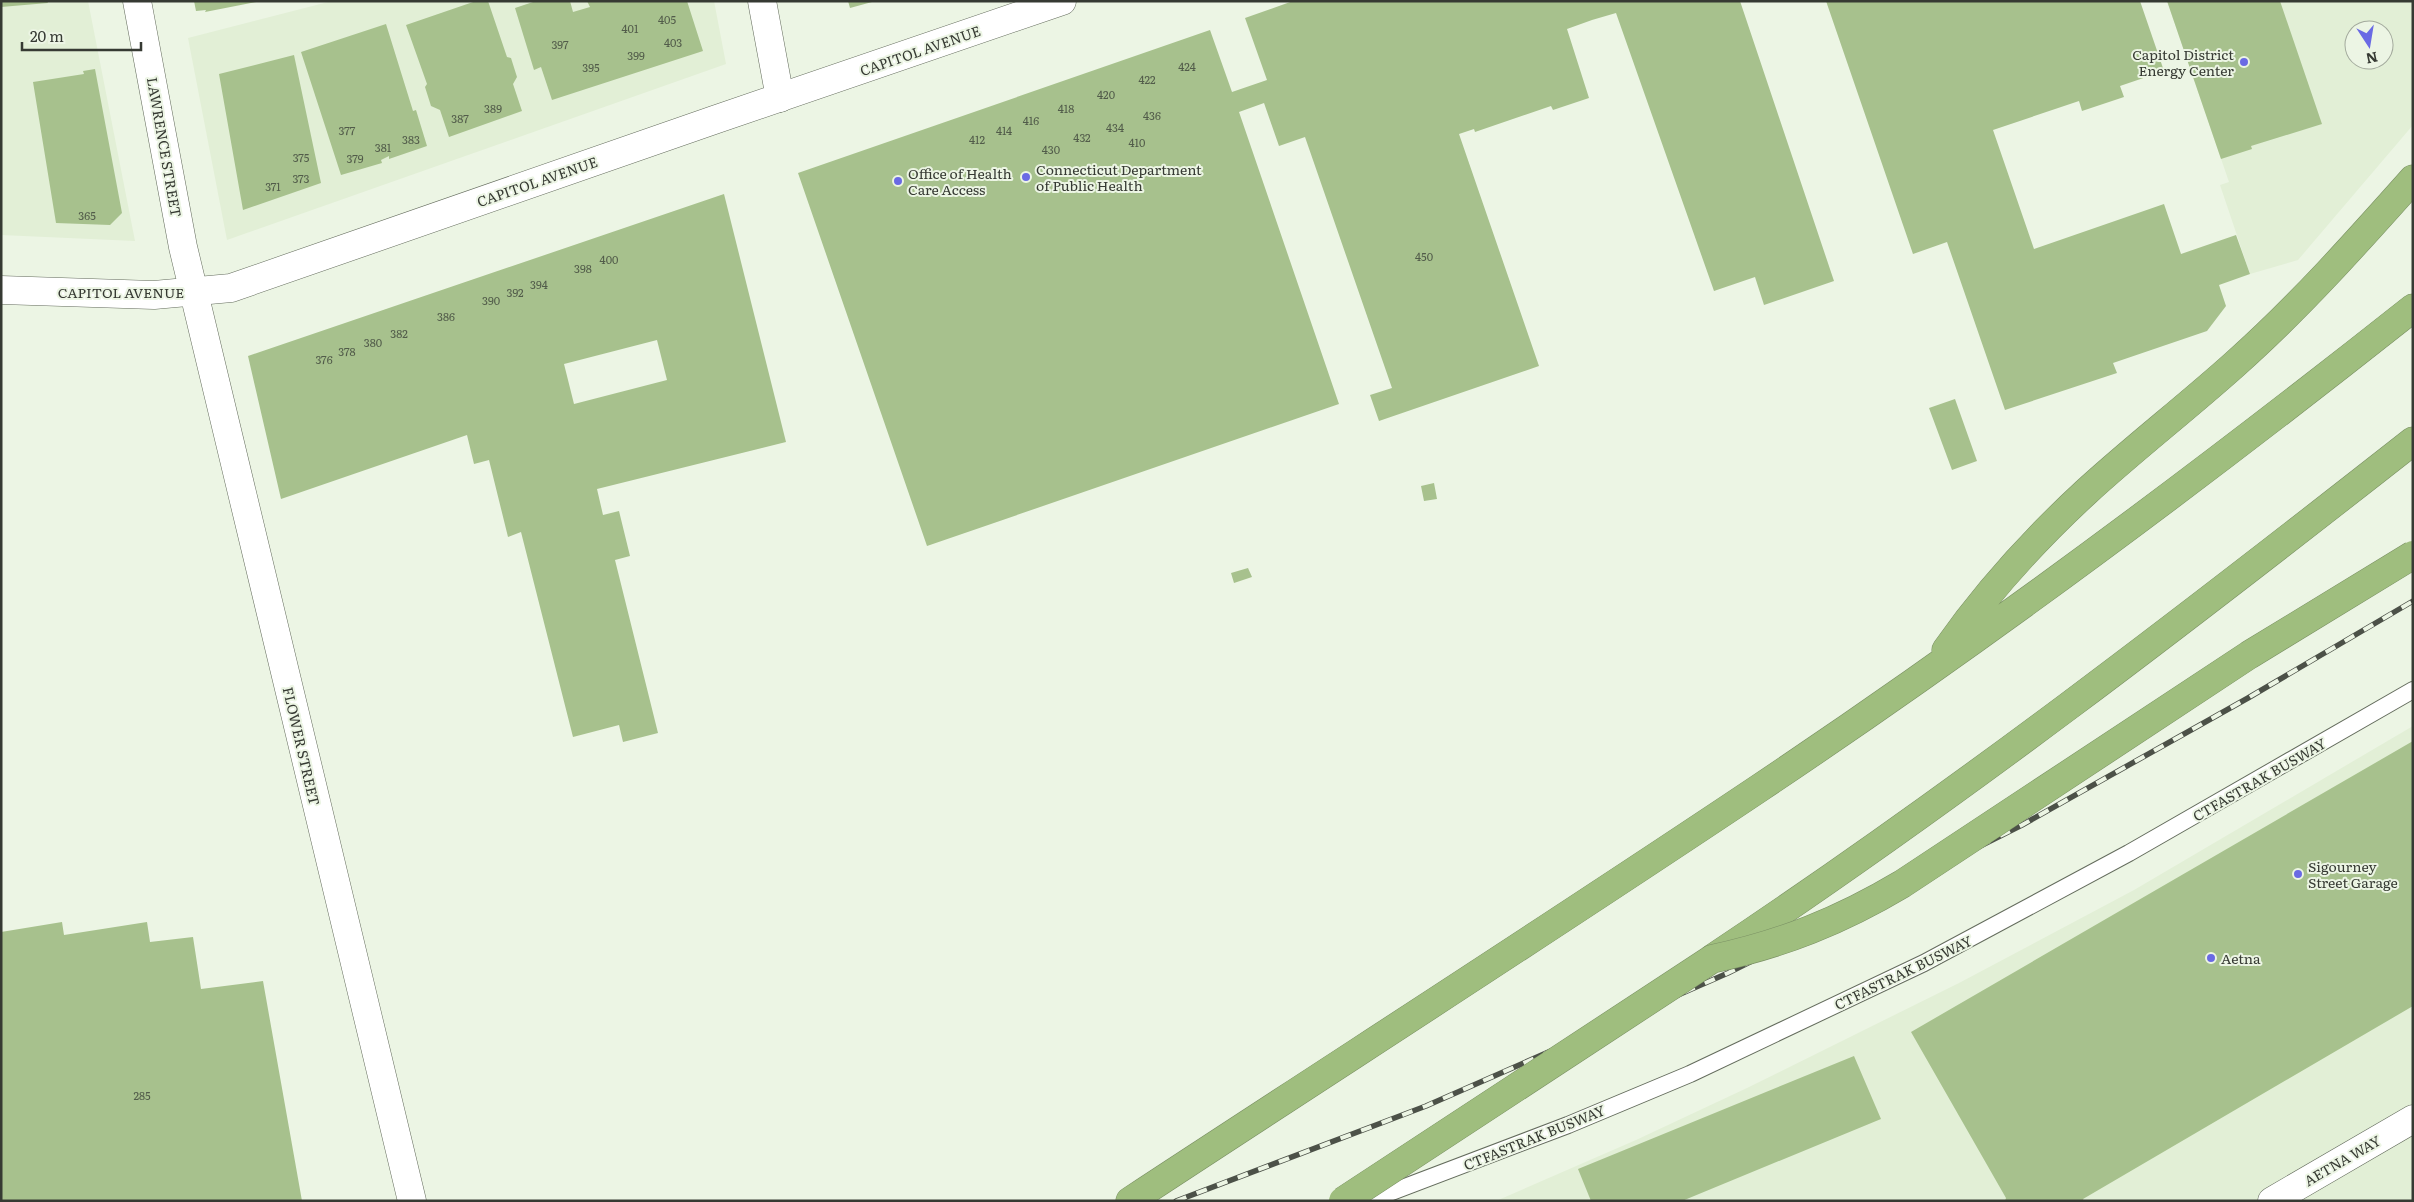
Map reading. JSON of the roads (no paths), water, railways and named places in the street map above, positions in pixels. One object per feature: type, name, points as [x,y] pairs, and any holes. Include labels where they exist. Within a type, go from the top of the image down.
[{"type":"highway","points":[[1935,666],[1970,616],[2042,535],[2086,492],[2263,338],[2352,248],[2413,179]]},
{"type":"highway","points":[[1130,1201],[1761,787],[1935,666],[2155,508],[2413,308]]},
{"type":"highway","points":[[1343,1201],[1827,881],[1978,773],[2175,626],[2413,441]]},
{"type":"highway","points":[[1712,958],[1797,936],[1857,910],[1880,897],[2250,656],[2413,555]]},
{"type":"street","name":"LAWRENCE STREET","points":[[138,1],[183,247],[195,291]]},
{"type":"street","points":[[762,1],[780,98]]},
{"type":"street","name":"CAPITOL AVENUE","points":[[1,290],[154,294],[231,288],[1062,1]]},
{"type":"street","name":"FLOWER STREET","points":[[195,291],[326,851],[412,1201]]},
{"type":"street","name":"AETNA WAY","points":[[2272,1201],[2413,1119]]},
{"type":"lane","name":"CTFASTRAK BUSWAY","points":[[1368,1201],[1568,1125],[1682,1077],[1924,963],[2138,848],[2413,690]]},
{"type":"railway","points":[[1176,1201],[1426,1106],[1728,973],[2022,825],[2248,698],[2413,601]]},
{"type":"place","name":"Capitol District Energy Center","points":[[2244,62]]},
{"type":"place","name":"Connecticut Department of Public Health","points":[[1026,177]]},
{"type":"place","name":"Office of Health Care Access","points":[[898,181]]},
{"type":"place","name":"Sigourney Street Garage","points":[[2298,874]]},
{"type":"place","name":"Aetna","points":[[2211,958]]}]
